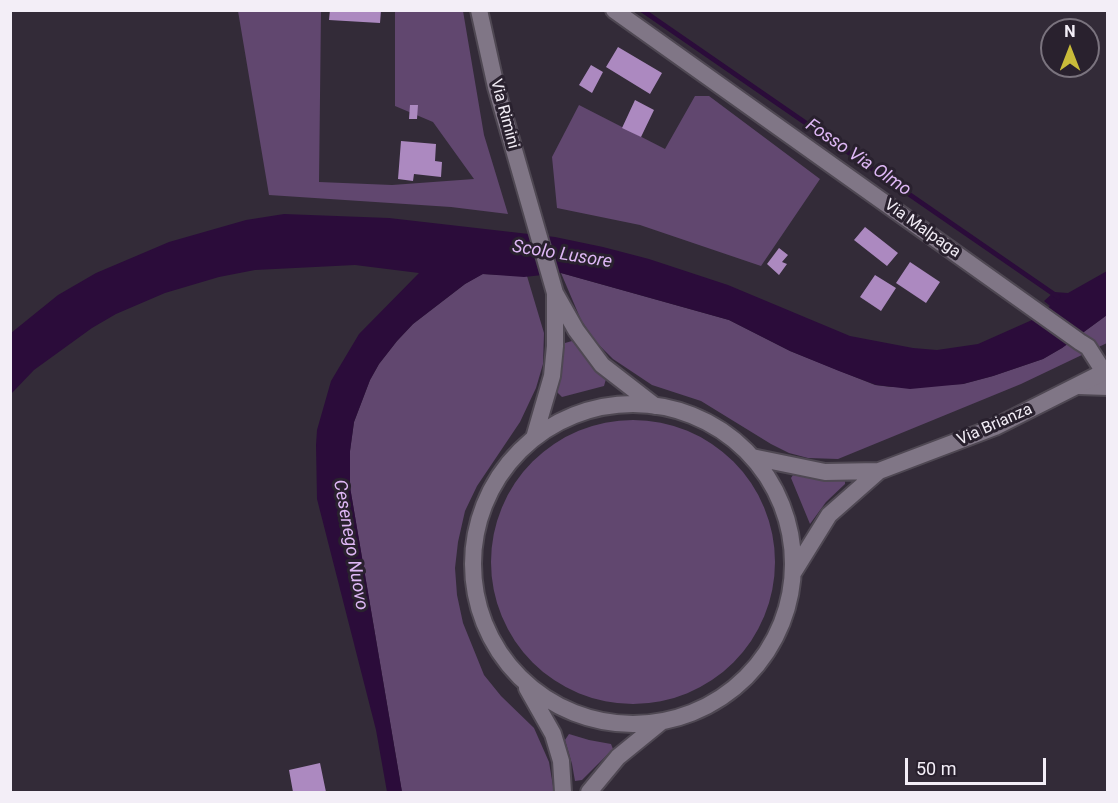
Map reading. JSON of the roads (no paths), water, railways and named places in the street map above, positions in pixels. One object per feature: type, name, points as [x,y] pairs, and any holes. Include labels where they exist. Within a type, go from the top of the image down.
[{"type":"main road","name":"Via Rimini","points":[[479,10],[496,87],[531,216],[555,293]]},
{"type":"main road","name":"Via Malpaga","points":[[614,10],[1088,347],[1106,377]]},
{"type":"main road","points":[[555,293],[576,330],[602,365],[656,406]]},
{"type":"main road","points":[[534,438],[552,375],[555,346],[555,293]]},
{"type":"main road","name":"Via Brianza","points":[[752,457],[825,472],[879,471],[995,427],[1078,386],[1106,377]]},
{"type":"main road","points":[[523,682],[553,704],[595,720],[626,724],[661,722],[691,714],[720,699],[744,680],[761,660],[777,634],[788,604],[793,573],[792,547],[787,520],[769,480],[752,457],[727,435],[680,411],[634,404],[594,409],[554,424],[534,438],[509,462],[487,495],[474,536],[472,576],[477,608],[489,636],[523,682],[553,734],[561,761],[563,792]]},
{"type":"main road","name":"Via Brianza","points":[[793,573],[829,515],[879,471]]},
{"type":"main road","points":[[589,792],[618,757],[661,722]]},
{"type":"water","points":[[284,214],[389,218],[555,237],[603,247],[649,259],[728,285],[850,336],[913,348],[937,350],[978,344],[1032,320],[1050,306],[1044,301],[1054,292],[1068,293],[1107,271],[1107,315],[1043,359],[963,384],[910,389],[876,385],[839,371],[790,351],[729,320],[561,273],[524,277],[483,274],[465,284],[413,324],[397,341],[370,380],[354,422],[350,451],[350,487],[402,792],[387,792],[376,730],[317,499],[316,445],[317,430],[331,381],[359,334],[419,273],[355,265],[255,270],[219,277],[165,293],[116,314],[92,328],[34,370],[11,394],[11,333],[58,295],[96,273],[169,242],[246,220]]},
{"type":"waterway","name":"Fosso Via Olmo","points":[[642,10],[1058,297]]},
{"type":"water label","name":"Scolo Lusore","points":[[562,255]]},
{"type":"water label","name":"Cesenego Nuovo","points":[[350,545]]}]
